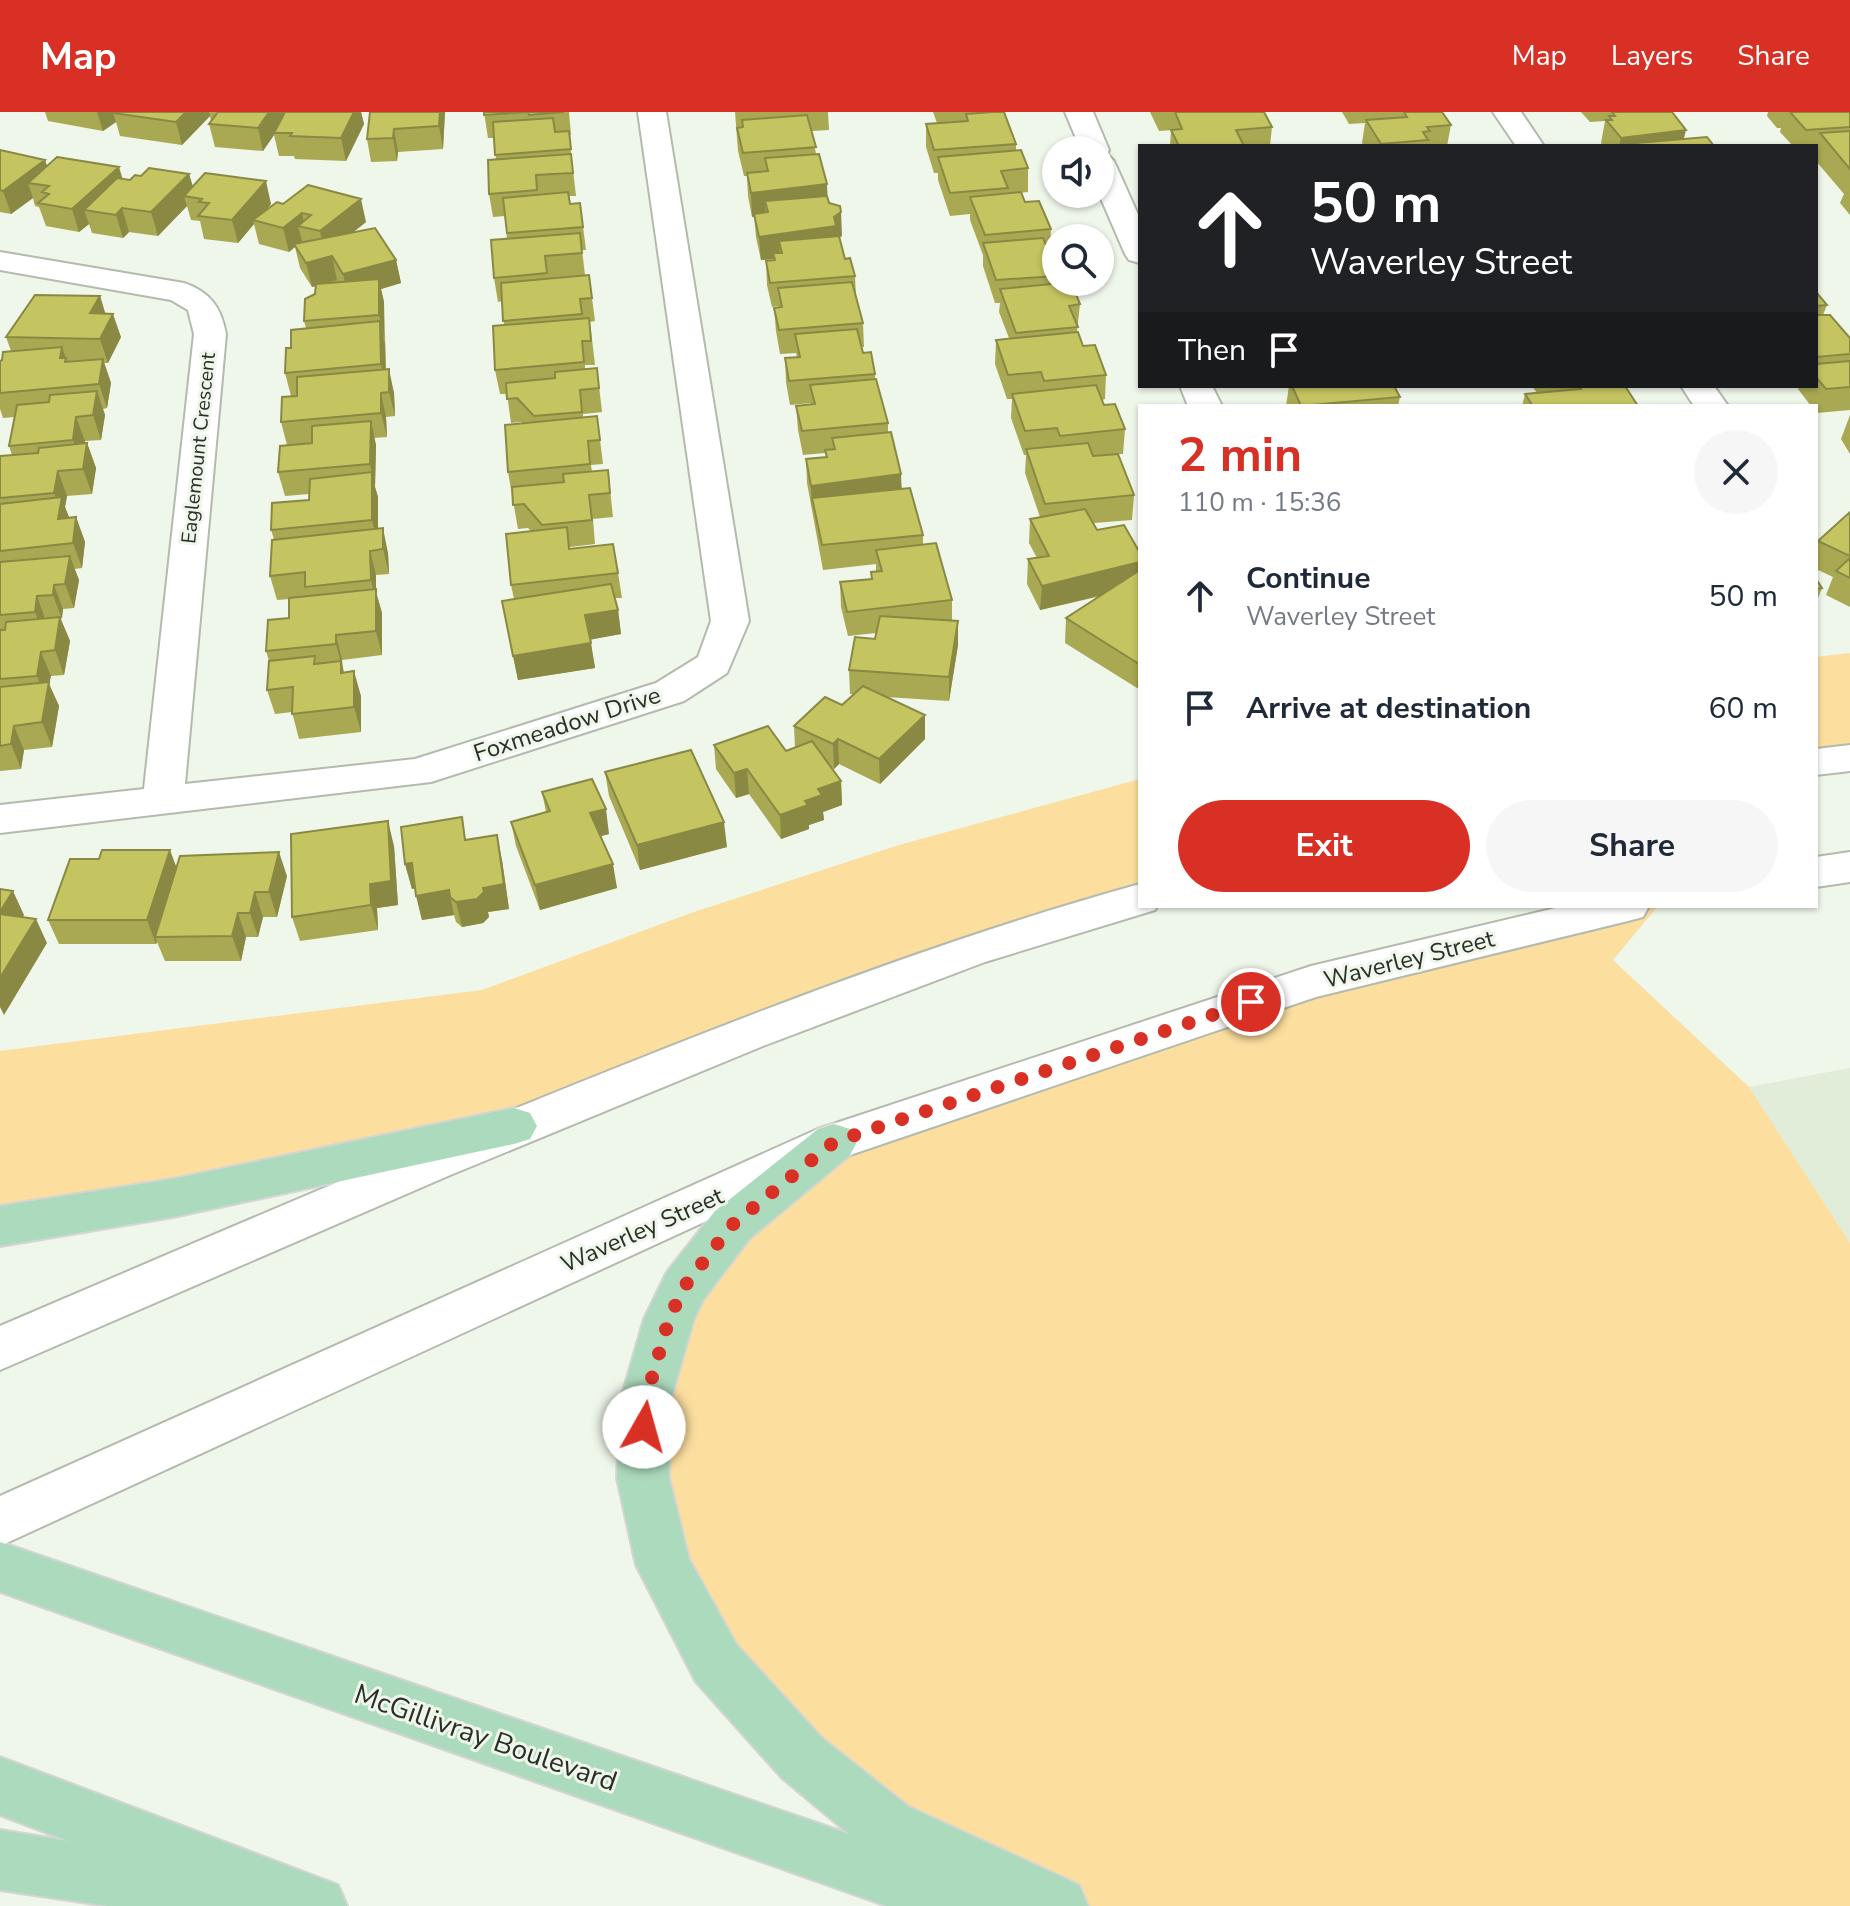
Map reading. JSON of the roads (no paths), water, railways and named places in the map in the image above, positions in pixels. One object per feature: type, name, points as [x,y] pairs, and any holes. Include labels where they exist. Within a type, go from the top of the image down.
[{"type":"main road","points":[[0,1226],[173,1198],[514,1126]]},
{"type":"main road","points":[[834,1142],[732,1225],[684,1287],[669,1319],[645,1402],[643,1478],[663,1565],[716,1663],[802,1758],[888,1828],[1058,1906]]},
{"type":"main road","name":"McGillivray Boulevard","points":[[0,1567],[972,1906]]},
{"type":"main road","points":[[0,1786],[317,1906]]},
{"type":"main road","points":[[0,1860],[299,1906]]},
{"type":"street","name":"Foxmeadow Drive","points":[[0,819],[417,772],[670,692],[714,664],[730,621],[652,112]]},
{"type":"street","points":[[1079,112],[1089,136]]},
{"type":"street","points":[[1507,112],[1529,144]]},
{"type":"street","points":[[1114,194],[1138,249]]},
{"type":"street","name":"Eaglemount Crescent","points":[[0,261],[173,290],[192,296],[207,310],[210,334],[163,801]]},
{"type":"street","points":[[1818,762],[1850,758]]},
{"type":"street","points":[[1818,872],[1850,867]]},
{"type":"street","points":[[0,1349],[514,1126],[849,993],[1057,921],[1138,900]]},
{"type":"street","name":"Waverley Street","points":[[0,1522],[834,1142],[1311,982],[1620,908]]}]
